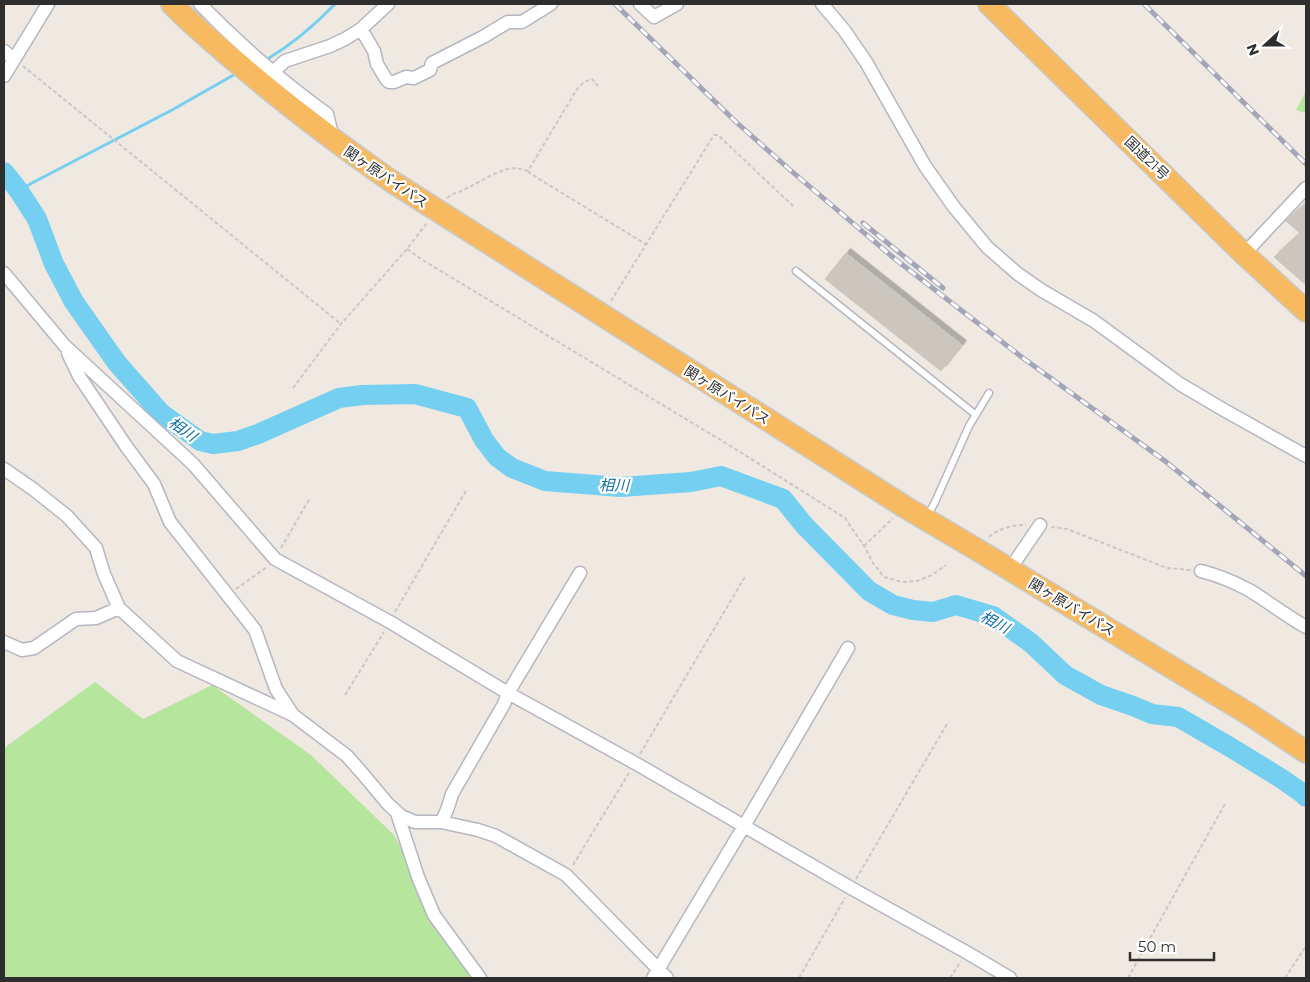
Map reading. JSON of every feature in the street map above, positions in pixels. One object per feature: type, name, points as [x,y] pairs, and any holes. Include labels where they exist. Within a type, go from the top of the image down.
[{"type":"highway","points":[[157,4],[193,25]]},
{"type":"highway","name":"関ヶ原バイパス","points":[[172,4],[193,25],[274,94],[390,181],[905,507],[1252,716],[1306,752]]},
{"type":"highway","name":"国道21号","points":[[989,4],[1244,254],[1306,311]]},
{"type":"street","points":[[4,76],[9,55],[48,4]]},
{"type":"street","points":[[200,4],[250,53],[327,114],[333,140]]},
{"type":"street","points":[[273,72],[285,61],[345,39],[360,29],[388,4]]},
{"type":"street","points":[[360,29],[374,51],[377,64],[386,79],[389,82],[394,82],[406,77],[414,78],[430,70],[432,63],[508,22],[522,22],[551,4]]},
{"type":"street","points":[[640,4],[654,17],[677,4]]},
{"type":"street","points":[[822,4],[844,30],[866,62],[925,166],[954,207],[987,246],[1018,274],[1097,323],[1180,384],[1306,456]]},
{"type":"street","points":[[1244,254],[1306,188]]},
{"type":"street","points":[[4,273],[65,346],[193,464],[275,559],[390,622],[508,693],[635,763],[1010,978]]},
{"type":"street","points":[[65,346],[79,376],[154,484],[170,522],[255,630],[276,689],[293,715]]},
{"type":"street","points":[[4,469],[67,516],[96,548],[104,574],[119,608],[177,660],[293,715],[347,756],[388,804],[401,816],[415,822],[442,822],[496,836],[566,875],[660,976],[744,826],[848,648]]},
{"type":"street","points":[[1010,569],[1040,525]]},
{"type":"street","points":[[1201,572],[1227,580],[1249,591],[1293,620],[1306,626]]},
{"type":"street","points":[[442,822],[448,813],[452,794],[504,704],[508,693],[580,573]]},
{"type":"street","points":[[4,642],[22,650],[34,648],[76,618],[96,618],[119,608]]},
{"type":"street","points":[[397,813],[418,877],[434,915],[480,978]]},
{"type":"lane","points":[[796,271],[976,415]]},
{"type":"lane","points":[[926,519],[968,426],[989,393]]},
{"type":"path","points":[[9,55],[341,324]]},
{"type":"path","points":[[528,171],[577,89],[584,82],[592,79],[598,86]]},
{"type":"path","points":[[602,316],[714,136],[718,135],[794,207]]},
{"type":"path","points":[[293,388],[341,324],[407,249],[448,196],[499,172],[510,168],[528,171],[570,199],[647,245]]},
{"type":"path","points":[[407,249],[845,518],[884,577],[902,582],[917,581],[932,575],[946,565]]},
{"type":"path","points":[[345,695],[468,490]]},
{"type":"path","points":[[864,546],[905,507]]},
{"type":"path","points":[[986,540],[994,532],[1013,525],[1040,525],[1067,529],[1167,568],[1201,572]]},
{"type":"path","points":[[566,875],[635,763],[746,575]]},
{"type":"path","points":[[799,978],[947,724]]},
{"type":"path","points":[[1128,978],[1226,802]]},
{"type":"path","points":[[1285,978],[1306,946]]},
{"type":"path","points":[[950,978],[966,952]]},
{"type":"green space","points":[[1306,91],[1306,113],[1296,110]]},
{"type":"green space","points":[[95,682],[143,719],[212,685],[311,755],[394,835],[470,978],[4,978],[4,748]]},
{"type":"building","points":[[1306,203],[1306,285],[1274,257],[1300,233],[1286,221]]},
{"type":"building","points":[[846,253],[962,345],[941,371],[825,279]]},
{"type":"waterway","points":[[266,60],[285,48],[335,4]]},
{"type":"waterway","points":[[19,191],[172,110],[237,73]]},
{"type":"waterway","name":"相川","points":[[4,172],[37,219],[54,264],[74,302],[117,363],[161,413],[200,441],[213,444],[238,441],[339,398],[363,395],[415,394],[467,408],[484,440],[497,457],[512,468],[545,481],[621,487],[691,482],[721,476],[783,499],[804,525],[869,591],[893,605],[933,612],[956,605],[993,616],[1031,643],[1065,675],[1101,695],[1152,714],[1178,717],[1282,779],[1306,797]]},
{"type":"railway","points":[[615,4],[736,122],[895,259],[1023,358],[1165,461],[1306,576]]},
{"type":"railway","points":[[1144,4],[1306,164]]},
{"type":"railway","points":[[863,223],[943,288]]}]
